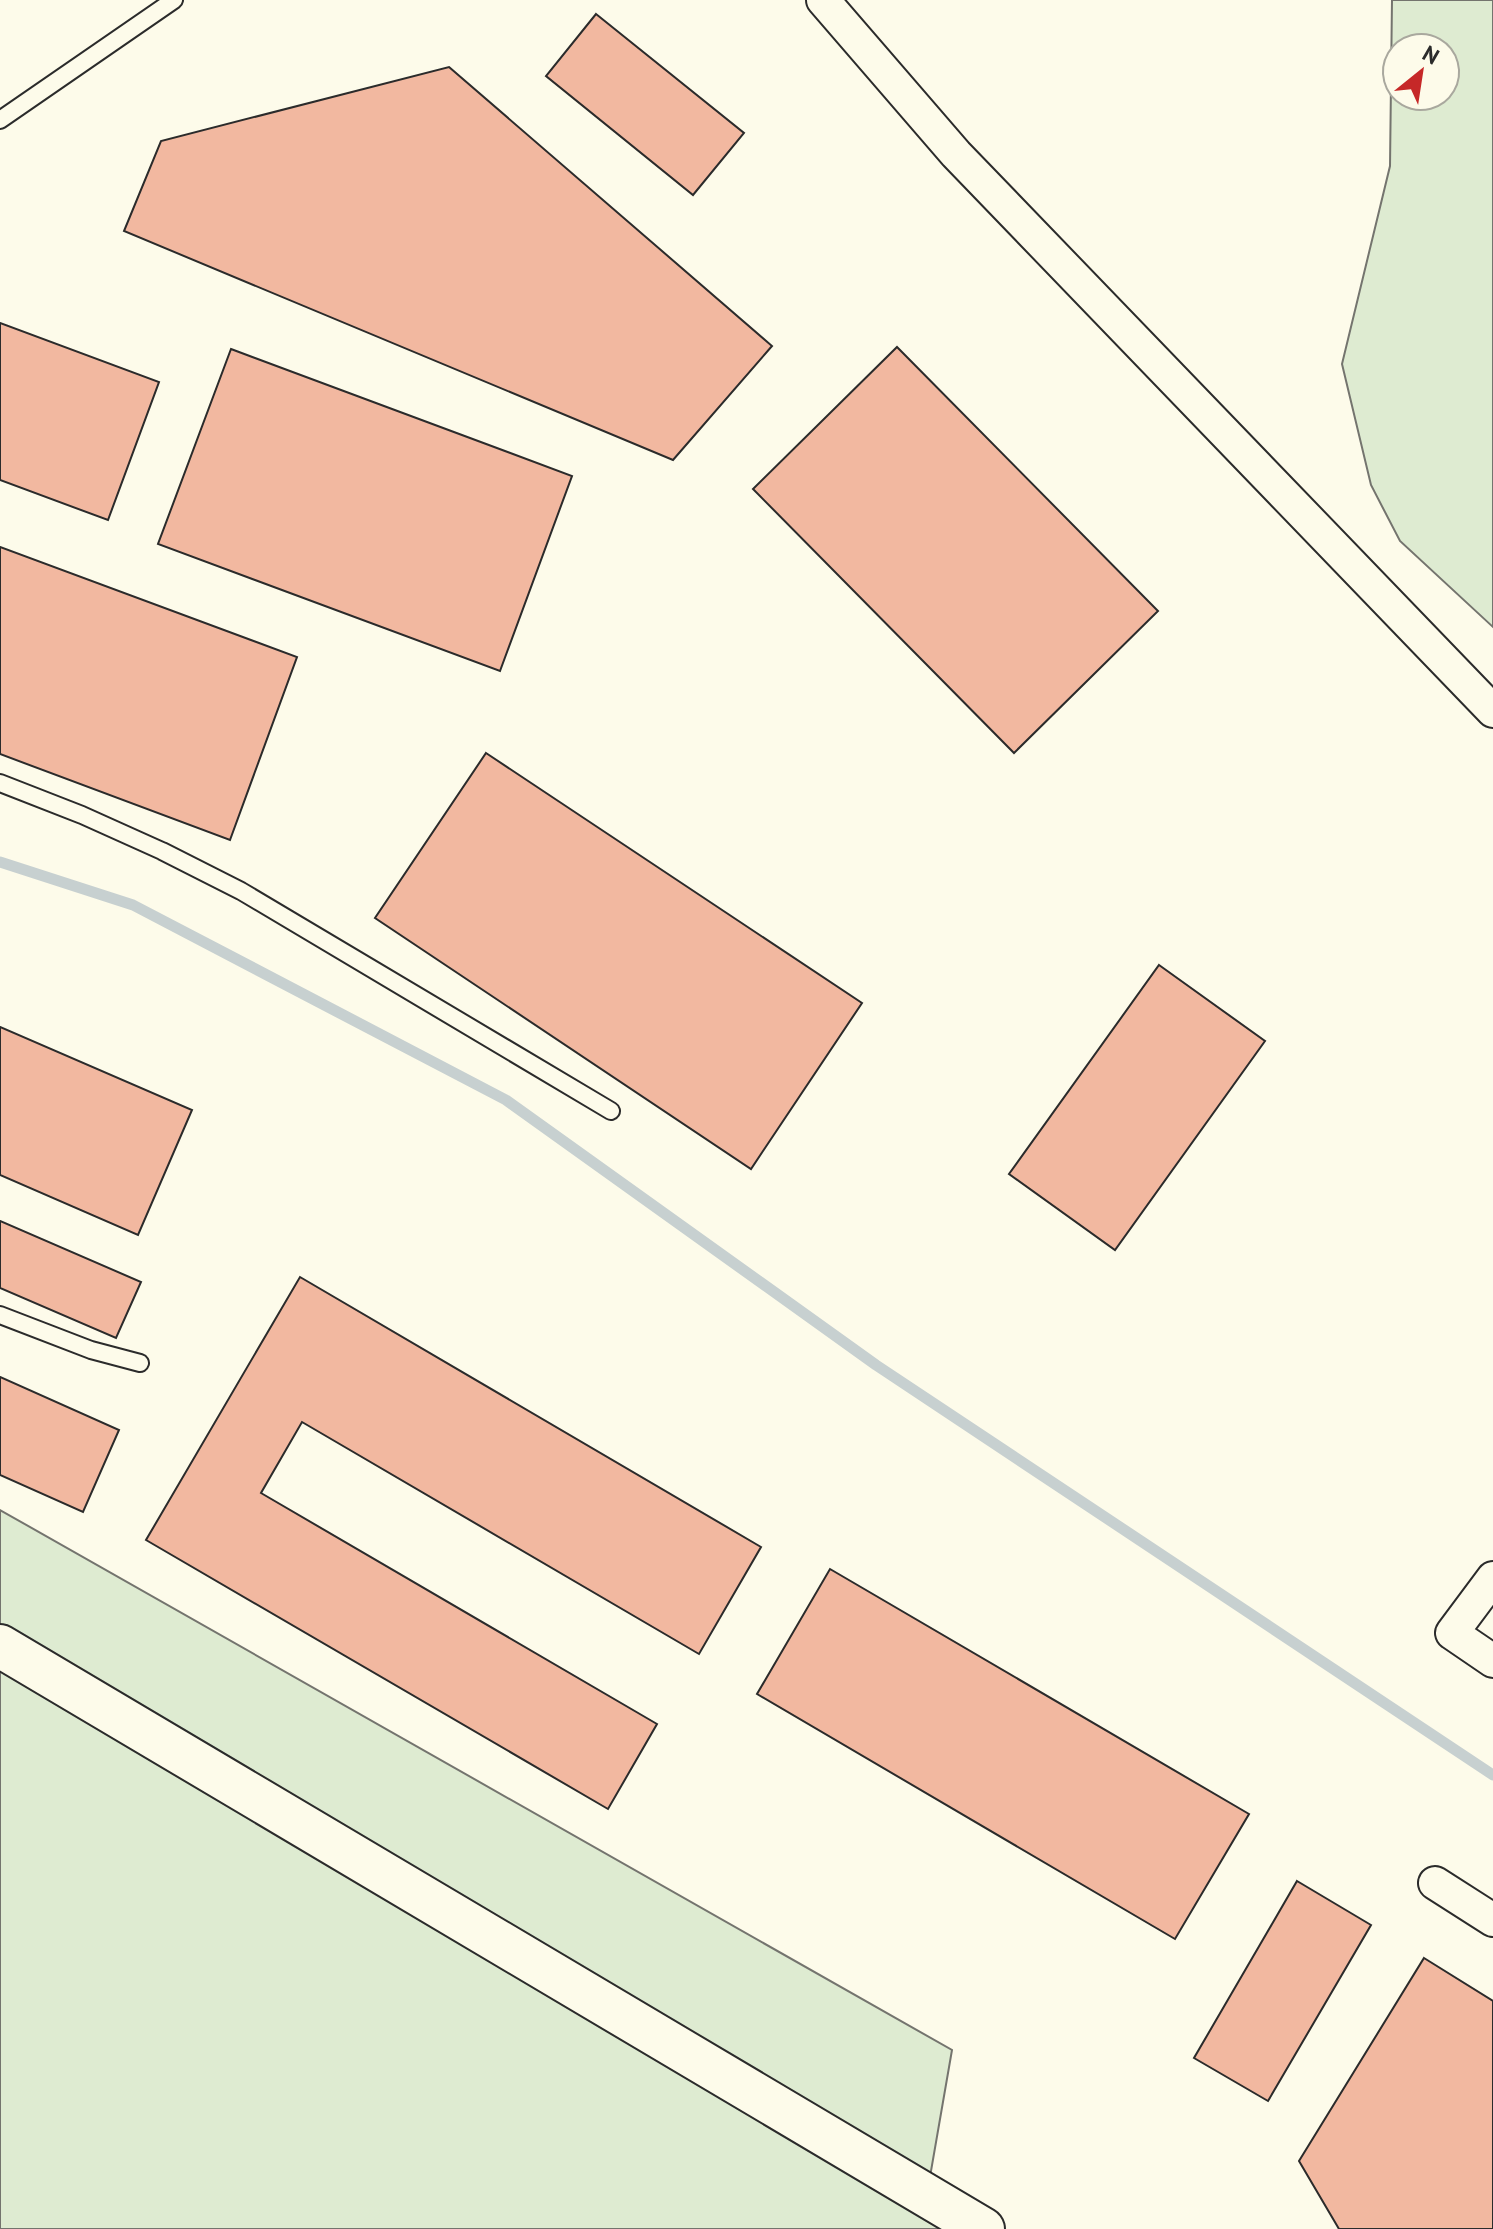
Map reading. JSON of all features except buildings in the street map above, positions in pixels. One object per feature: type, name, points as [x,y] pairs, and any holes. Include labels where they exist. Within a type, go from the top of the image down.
[{"type":"street","points":[[823,0],[956,154],[1493,711]]},
{"type":"street","points":[[1493,1578],[1452,1633],[1493,1661]]},
{"type":"street","points":[[0,1646],[983,2229]]},
{"type":"street","points":[[1435,1883],[1493,1920]]},
{"type":"lane","points":[[0,120],[174,0]]},
{"type":"lane","points":[[0,783],[162,851],[241,891],[611,1111]]},
{"type":"lane","points":[[0,1315],[91,1350],[140,1363]]},
{"type":"green space","points":[[1392,0],[1493,0],[1493,627],[1400,541],[1371,485],[1342,364],[1390,166],[1391,112],[1461,112],[1461,32],[1392,32]]},
{"type":"green space","points":[[0,1510],[952,2050],[927,2194],[974,2229],[0,2229]]},
{"type":"waterway","points":[[0,862],[133,905],[506,1100],[876,1365],[1493,1775]]}]
